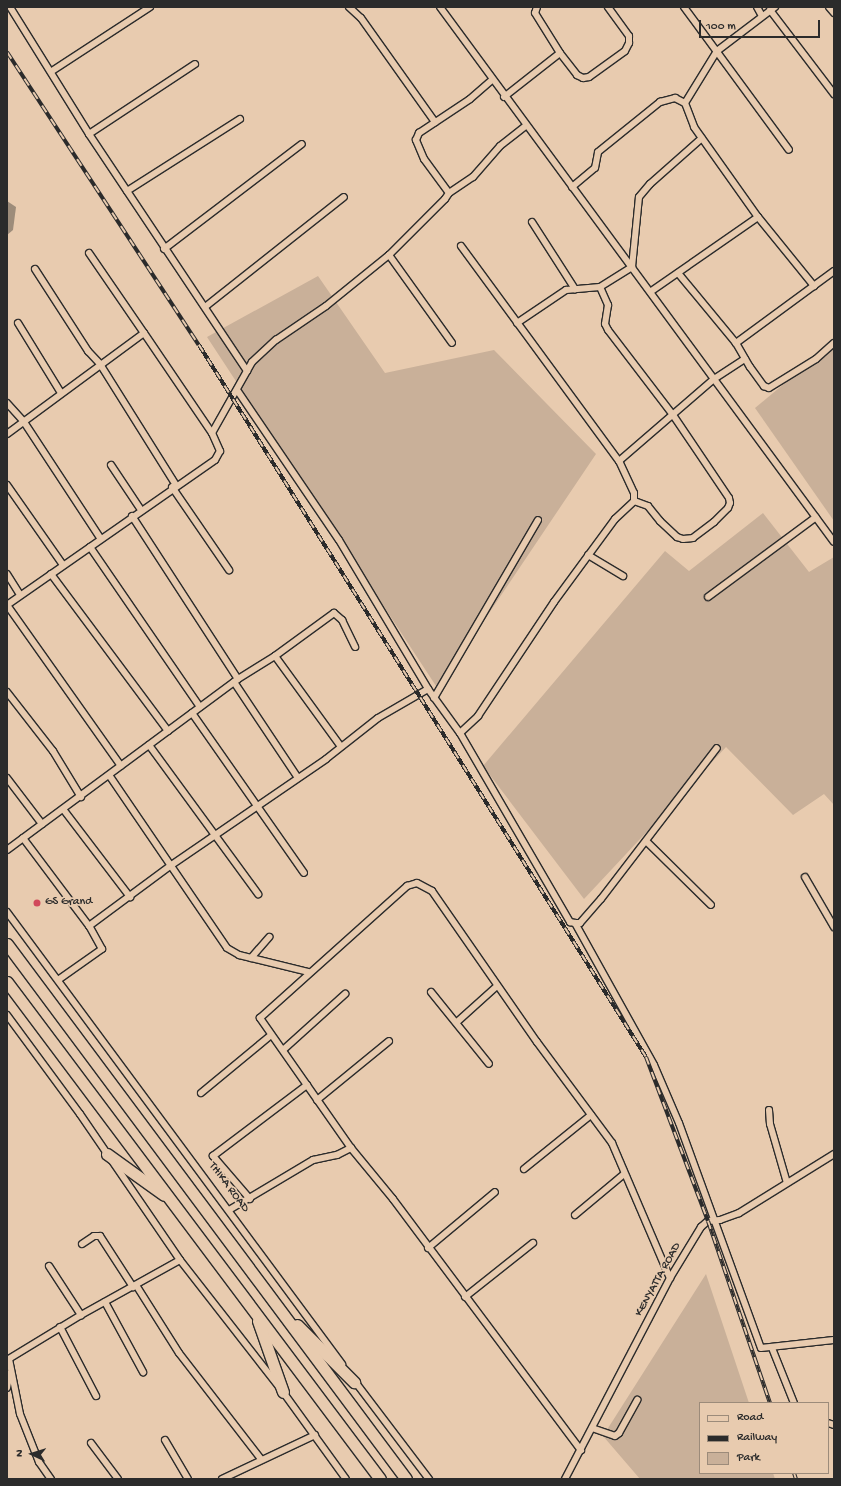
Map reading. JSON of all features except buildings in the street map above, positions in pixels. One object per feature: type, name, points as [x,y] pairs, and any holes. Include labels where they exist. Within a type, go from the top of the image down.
[{"type":"highway","points":[[7,944],[406,1479]]},
{"type":"highway","points":[[7,982],[380,1479]]},
{"type":"highway","points":[[107,1154],[144,1183],[170,1198]]},
{"type":"highway","points":[[274,1304],[354,1382]]},
{"type":"highway","points":[[255,1311],[283,1392]]},
{"type":"street","points":[[10,7],[52,71],[89,134],[127,190],[164,249],[247,371]]},
{"type":"street","points":[[52,71],[150,7]]},
{"type":"street","points":[[349,7],[361,18],[435,122]]},
{"type":"street","points":[[440,7],[504,97],[834,542]]},
{"type":"street","points":[[530,7],[536,10],[560,53],[577,75],[584,78],[589,77],[625,51],[629,36],[608,7]]},
{"type":"street","points":[[684,7],[789,150]]},
{"type":"street","points":[[757,7],[762,16]]},
{"type":"street","points":[[829,7],[834,13]]},
{"type":"street","points":[[685,103],[717,51],[772,9],[834,94]]},
{"type":"street","points":[[504,97],[560,53]]},
{"type":"street","points":[[89,134],[195,64]]},
{"type":"street","points":[[449,193],[424,159],[416,140],[419,133],[492,80]]},
{"type":"street","points":[[572,187],[595,168],[598,152],[660,102],[675,98],[685,103],[694,128],[758,217],[814,286]]},
{"type":"street","points":[[127,190],[240,119]]},
{"type":"street","points":[[212,433],[252,362],[276,340],[326,306],[389,255],[418,228],[449,193],[473,177],[500,146],[526,126]]},
{"type":"street","points":[[632,268],[639,197],[650,184],[702,138]]},
{"type":"street","points":[[164,249],[302,144]]},
{"type":"street","points":[[204,306],[344,198]]},
{"type":"street","points":[[650,292],[758,217]]},
{"type":"street","points":[[532,222],[574,289]]},
{"type":"street","points":[[460,733],[478,716],[588,555],[615,519],[634,500],[634,493],[619,461],[461,246]]},
{"type":"street","points":[[89,253],[212,433],[220,447],[219,454],[215,460],[174,486],[7,605],[121,766]]},
{"type":"street","points":[[389,255],[452,343]]},
{"type":"street","points":[[517,323],[566,290],[600,287],[632,268]]},
{"type":"street","points":[[35,269],[88,351],[100,364],[174,486],[229,570]]},
{"type":"street","points":[[736,343],[834,270]]},
{"type":"street","points":[[678,273],[736,343],[764,386],[770,388],[816,359],[834,344]]},
{"type":"street","points":[[600,287],[608,306],[605,324],[608,330],[673,415],[729,498],[728,508],[693,538],[683,539],[677,538],[648,506],[634,500]]},
{"type":"street","points":[[18,323],[61,393]]},
{"type":"street","points":[[7,434],[144,333]]},
{"type":"street","points":[[619,461],[714,380],[746,359]]},
{"type":"street","points":[[237,390],[339,540],[428,689],[460,733],[570,922],[575,923],[584,919],[718,748]]},
{"type":"street","points":[[7,403],[24,422],[101,539]]},
{"type":"street","points":[[111,465],[141,510]]},
{"type":"street","points":[[7,485],[64,565]]},
{"type":"street","points":[[132,516],[298,778]]},
{"type":"street","points":[[708,598],[816,517]]},
{"type":"street","points":[[434,698],[538,520]]},
{"type":"street","points":[[90,547],[200,707]]},
{"type":"street","points":[[588,555],[623,576]]},
{"type":"street","points":[[7,574],[20,595]]},
{"type":"street","points":[[52,574],[168,731]]},
{"type":"street","points":[[7,850],[81,797],[236,680],[275,656],[334,613],[342,620],[355,647]]},
{"type":"street","points":[[275,656],[341,747]]},
{"type":"street","points":[[89,926],[170,866],[298,778],[378,718],[428,689]]},
{"type":"street","points":[[7,692],[53,752],[81,797]]},
{"type":"street","points":[[192,713],[304,873]]},
{"type":"street","points":[[149,745],[214,837],[258,894]]},
{"type":"street","points":[[109,775],[170,866],[210,920],[227,948],[234,953],[251,958],[309,972]]},
{"type":"street","points":[[7,778],[42,824]]},
{"type":"street","points":[[63,809],[130,896]]},
{"type":"street","points":[[23,838],[89,926],[102,949],[58,980]]},
{"type":"street","points":[[646,841],[711,905]]},
{"type":"street","points":[[805,877],[834,927]]},
{"type":"street","points":[[581,1450],[351,1148],[260,1018],[309,972],[407,886],[417,883],[432,890],[497,986],[612,1143],[624,1174],[670,1278]]},
{"type":"street","name":"THIKA ROAD","points":[[7,912],[302,1306],[354,1382],[429,1479]]},
{"type":"street","points":[[575,923],[654,1065],[679,1123],[713,1221],[761,1348],[834,1340]]},
{"type":"street","points":[[251,958],[269,937]]},
{"type":"street","points":[[457,1022],[497,986]]},
{"type":"street","points":[[432,992],[489,1064]]},
{"type":"street","points":[[283,1050],[345,994]]},
{"type":"street","points":[[7,1015],[107,1154],[180,1260],[283,1392],[346,1479]]},
{"type":"street","points":[[201,1093],[271,1035]]},
{"type":"street","points":[[317,1100],[389,1041]]},
{"type":"street","points":[[250,1199],[213,1156],[307,1085]]},
{"type":"street","points":[[769,1110],[770,1124],[787,1182]]},
{"type":"street","points":[[524,1169],[592,1115]]},
{"type":"street","points":[[229,1210],[250,1199],[313,1160],[337,1155],[351,1148]]},
{"type":"street","name":"KENYATTA ROAD","points":[[565,1479],[670,1278],[701,1227],[708,1221],[713,1221],[739,1212],[834,1154]]},
{"type":"street","points":[[575,1215],[624,1174]]},
{"type":"street","points":[[428,1248],[495,1192]]},
{"type":"street","points":[[82,1244],[94,1236],[100,1236],[135,1286],[178,1353],[260,1459]]},
{"type":"street","points":[[464,1297],[533,1242]]},
{"type":"street","points":[[51,1479],[33,1450],[20,1414],[8,1359],[60,1327],[180,1260]]},
{"type":"street","points":[[49,1266],[81,1315]]},
{"type":"street","points":[[105,1302],[143,1372]]},
{"type":"street","points":[[60,1327],[96,1396]]},
{"type":"street","points":[[772,1348],[794,1402]]},
{"type":"street","points":[[7,1388],[11,1372]]},
{"type":"street","points":[[592,1428],[615,1436],[637,1400]]},
{"type":"street","points":[[222,1479],[260,1459],[315,1435]]},
{"type":"street","points":[[165,1440],[188,1479]]},
{"type":"street","points":[[91,1443],[118,1479]]},
{"type":"green space","points":[[318,276],[385,373],[494,350],[596,454],[438,689],[207,337]]},
{"type":"green space","points":[[834,342],[834,521],[755,408]]},
{"type":"green space","points":[[763,513],[809,572],[834,557],[834,805],[824,794],[793,815],[726,747],[584,899],[483,766],[665,551],[689,571]]},
{"type":"green space","points":[[706,1274],[749,1402],[699,1402],[699,1474],[773,1474],[775,1479],[640,1479],[603,1436]]},
{"type":"shaded area","points":[[7,201],[16,207],[13,230],[7,235]]},
{"type":"railway","points":[[7,52],[199,345],[646,1057],[708,1221],[770,1402]]},
{"type":"railway","points":[[794,1474],[796,1479]]},
{"type":"place","name":"GS Grand","points":[[37,903]]}]
